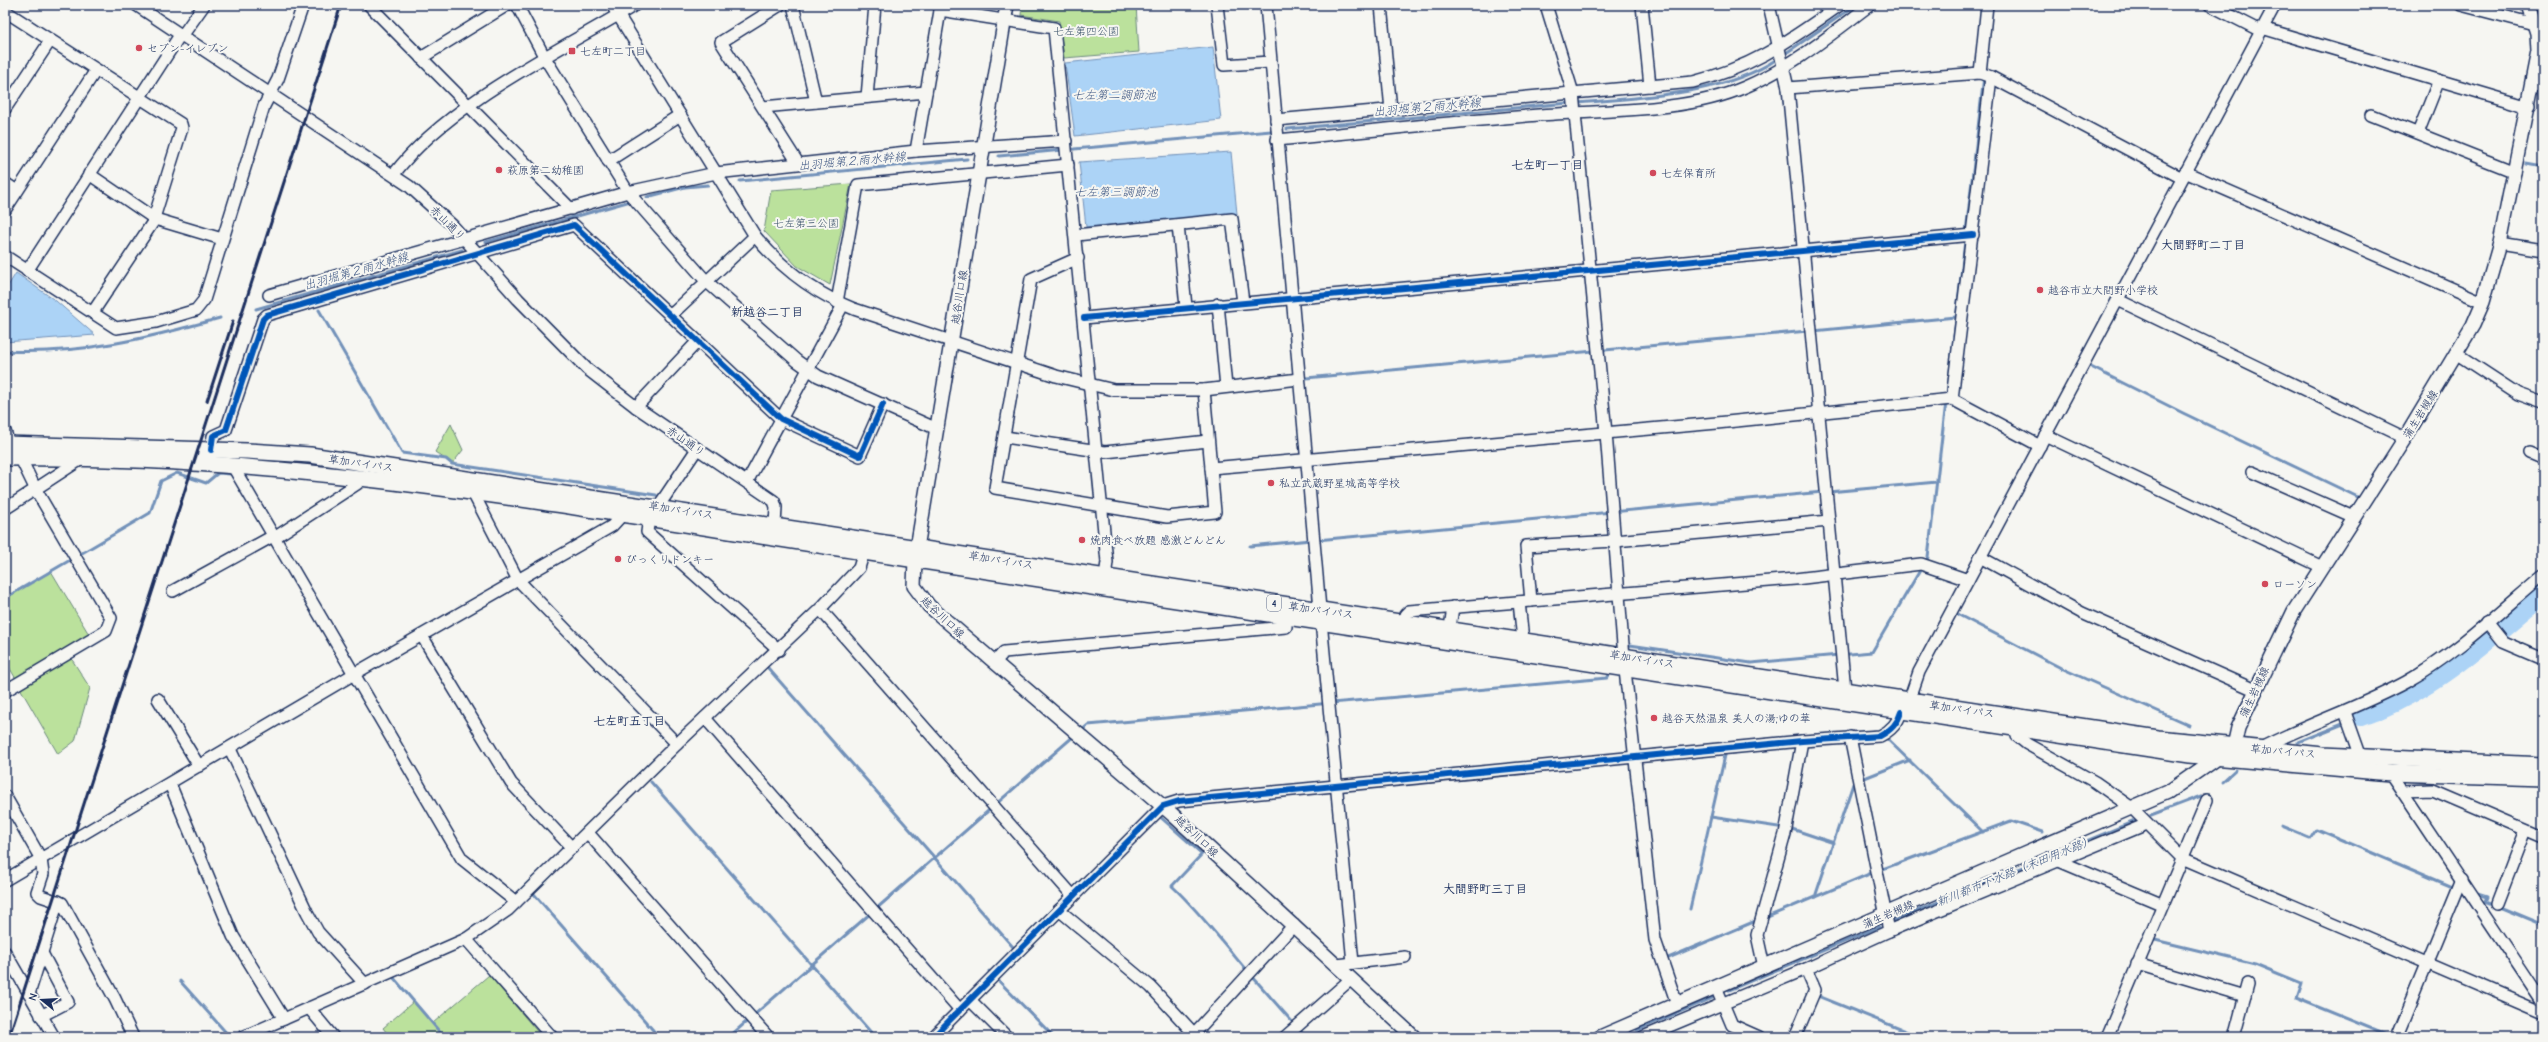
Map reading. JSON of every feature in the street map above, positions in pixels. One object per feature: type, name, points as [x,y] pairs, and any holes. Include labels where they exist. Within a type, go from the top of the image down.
[{"type":"highway","name":"草加バイパス","points":[[6,444],[210,450],[310,455],[653,512],[916,553],[1286,617],[1320,615],[1404,622],[1450,628],[1523,640],[1625,663],[1845,690],[1905,706],[2018,730],[2215,758],[2390,773],[2543,778]]},
{"type":"highway","name":"草加バイパス","points":[[6,444],[20,457],[83,458],[232,465],[360,476],[623,514],[653,512],[775,525],[866,545]]},
{"type":"highway","name":"草加バイパス","points":[[916,553],[1105,577],[1320,615],[1905,706],[2258,749],[2361,757],[2543,765]]},
{"type":"main road","name":"越谷川口線","points":[[1007,5],[916,553],[914,586],[920,597],[1163,806],[1337,964],[1414,1037]]},
{"type":"main road","name":"蒲生岩槻線","points":[[1600,1037],[1885,916],[2168,792],[2234,746],[2238,728],[2294,611],[2457,354],[2483,302],[2500,243],[2529,107],[2538,84],[2541,51],[2528,5]]},
{"type":"street","name":"赤山通り","points":[[136,5],[394,174],[426,201],[466,240],[477,254],[566,350],[587,369],[636,407],[774,501],[776,507],[775,525]]},
{"type":"street","points":[[27,271],[140,97],[204,5]]},
{"type":"street","points":[[5,256],[119,328],[156,322],[196,310],[204,300],[264,106],[278,79],[303,5]]},
{"type":"street","points":[[369,5],[571,209]]},
{"type":"street","points":[[421,58],[507,5]]},
{"type":"street","points":[[517,5],[545,58],[628,192],[706,281],[818,376],[937,429]]},
{"type":"street","points":[[612,5],[755,236],[768,252],[794,275],[824,296],[840,304],[1017,363],[1090,385],[1139,391],[1204,390],[1299,379]]},
{"type":"street","points":[[394,174],[404,161],[469,105],[635,5]]},
{"type":"street","points":[[780,5],[721,42],[798,163]]},
{"type":"street","points":[[792,5],[816,102]]},
{"type":"street","points":[[867,97],[875,5]]},
{"type":"street","points":[[1217,5],[1224,65],[1270,62]]},
{"type":"street","points":[[1266,5],[1291,298],[1353,963]]},
{"type":"street","points":[[1381,5],[1391,110]]},
{"type":"street","points":[[1546,5],[1574,94],[1606,433],[1625,663],[1655,940],[1677,1004]]},
{"type":"street","points":[[1642,5],[1650,86]]},
{"type":"street","points":[[1769,5],[1788,88],[1805,249],[1845,690]]},
{"type":"street","points":[[1276,120],[1693,82],[1715,76],[1759,59],[1779,48],[1840,5]]},
{"type":"street","points":[[1277,140],[1575,113],[1662,107],[1710,98],[1744,88],[1784,69],[1870,5]]},
{"type":"street","points":[[1980,73],[1987,5]]},
{"type":"street","points":[[2210,5],[2262,30],[2529,107]]},
{"type":"street","points":[[933,1037],[1163,806],[1179,801],[1336,785],[1802,741],[1880,736],[1887,733],[1899,719],[1919,672],[2275,5]]},
{"type":"street","points":[[2461,5],[2534,24]]},
{"type":"street","points":[[916,151],[940,7],[1054,28],[1076,235],[1107,562],[1105,577]]},
{"type":"street","points":[[5,11],[181,124],[182,128],[155,218],[93,312]]},
{"type":"street","points":[[5,108],[50,41]]},
{"type":"street","points":[[5,210],[96,70]]},
{"type":"street","points":[[1788,88],[1980,73],[1991,77],[2184,175],[2483,302]]},
{"type":"street","points":[[1952,399],[1991,77]]},
{"type":"street","points":[[2418,134],[2439,80]]},
{"type":"street","points":[[763,107],[926,92]]},
{"type":"street","points":[[608,161],[680,115]]},
{"type":"street","points":[[2371,115],[2515,172]]},
{"type":"street","points":[[269,295],[466,240],[628,192],[716,173],[916,151],[1066,141]]},
{"type":"street","points":[[747,482],[808,369],[840,304],[858,185],[1068,165]]},
{"type":"street","points":[[89,174],[155,218],[222,238]]},
{"type":"street","points":[[5,183],[17,191]]},
{"type":"street","points":[[1076,235],[1232,219],[1242,302]]},
{"type":"street","points":[[210,450],[213,436],[226,430],[263,319],[267,315],[574,225],[781,420],[860,456],[883,404]]},
{"type":"street","points":[[1178,225],[1186,307]]},
{"type":"street","points":[[1084,318],[1591,269],[1648,266],[1805,249],[1973,235]]},
{"type":"street","points":[[670,316],[755,236]]},
{"type":"street","points":[[2500,243],[2543,250]]},
{"type":"street","points":[[1078,258],[1031,279],[995,488],[1167,517],[1215,512],[1204,390]]},
{"type":"street","points":[[2118,300],[2405,438]]},
{"type":"street","points":[[1218,304],[1226,387]]},
{"type":"street","points":[[636,407],[697,342]]},
{"type":"street","points":[[2457,354],[2518,394],[2543,403]]},
{"type":"street","points":[[1211,468],[1820,414],[1952,399],[2040,446]]},
{"type":"street","points":[[2045,435],[2322,567]]},
{"type":"street","points":[[1005,437],[1096,451],[1208,441]]},
{"type":"street","points":[[697,449],[653,512],[647,532],[779,650]]},
{"type":"street","points":[[2529,453],[2543,460]]},
{"type":"street","points":[[5,690],[106,631],[111,618],[36,490],[20,457]]},
{"type":"street","points":[[5,509],[83,458]]},
{"type":"street","points":[[232,465],[462,859],[516,902]]},
{"type":"street","points":[[2252,472],[2354,516]]},
{"type":"street","points":[[173,591],[273,537],[357,484],[360,476]]},
{"type":"street","points":[[472,491],[518,580],[677,744]]},
{"type":"street","points":[[5,880],[230,749],[354,674],[612,526],[623,514]]},
{"type":"street","points":[[1531,601],[1526,546],[1615,541],[1829,520]]},
{"type":"street","points":[[243,1037],[466,939],[516,902],[677,744],[779,650],[820,609],[859,568],[866,545]]},
{"type":"street","points":[[1980,558],[2082,613],[2255,690]]},
{"type":"street","points":[[1404,622],[1409,611],[1795,579],[1834,573],[1921,564],[1968,580]]},
{"type":"street","points":[[2258,749],[2305,726],[2344,712],[2407,681],[2487,622],[2543,576]]},
{"type":"street","points":[[1519,602],[1523,640]]},
{"type":"street","points":[[1450,628],[1453,607]]},
{"type":"street","points":[[820,609],[1073,896]]},
{"type":"street","points":[[995,662],[1004,652],[1286,627],[1286,617]]},
{"type":"street","points":[[2487,622],[2503,642],[2543,659]]},
{"type":"street","points":[[422,636],[510,783],[572,848]]},
{"type":"street","points":[[158,699],[199,766]]},
{"type":"street","points":[[2344,712],[2361,757]]},
{"type":"street","points":[[705,718],[960,1010]]},
{"type":"street","points":[[2018,730],[2017,736],[2027,744],[2095,782],[2132,808],[2146,824],[2182,858],[2428,965],[2543,1013]]},
{"type":"street","points":[[1850,737],[1889,931]]},
{"type":"street","points":[[1764,967],[1757,935],[1785,834],[1802,741]]},
{"type":"street","points":[[230,749],[307,912],[318,932],[364,984]]},
{"type":"street","points":[[2390,773],[2543,1002]]},
{"type":"street","points":[[170,784],[233,936],[284,1019]]},
{"type":"street","points":[[2402,791],[2433,790],[2543,837]]},
{"type":"street","points":[[5,796],[41,860],[43,874],[38,892],[41,896],[62,903],[115,999],[133,1037]]},
{"type":"street","points":[[2107,1037],[2161,904],[2207,800]]},
{"type":"street","points":[[1643,1037],[1806,969],[1889,931],[2146,824]]},
{"type":"street","points":[[2497,903],[2525,830]]},
{"type":"street","points":[[588,833],[768,1037]]},
{"type":"street","points":[[2059,861],[2161,904]]},
{"type":"street","points":[[2398,1037],[2462,879]]},
{"type":"street","points":[[28,994],[58,901]]},
{"type":"street","points":[[1059,910],[1151,987],[1194,1036],[1294,925]]},
{"type":"street","points":[[466,939],[552,1037]]},
{"type":"street","points":[[5,952],[54,1037]]},
{"type":"street","points":[[41,1016],[68,1002],[42,952]]},
{"type":"street","points":[[1337,964],[1405,957]]},
{"type":"street","points":[[2136,964],[2245,996]]},
{"type":"street","points":[[1795,1037],[1815,990],[1806,969]]},
{"type":"street","points":[[1285,1037],[1352,979]]},
{"type":"street","points":[[2234,1037],[2248,984]]},
{"type":"street","points":[[1716,987],[1732,1025],[1760,1037]]},
{"type":"street","points":[[970,1000],[1007,1037]]},
{"type":"street","points":[[309,1008],[333,1037]]},
{"type":"green space","name":"七左第四公園","points":[[1022,5],[1136,5],[1139,52],[1064,58],[1059,21],[1021,15]]},
{"type":"green space","name":"七左第三公園","points":[[851,184],[830,285],[797,266],[764,231],[771,190]]},
{"type":"green space","points":[[451,424],[463,450],[452,464],[435,452]]},
{"type":"green space","points":[[51,571],[90,636],[16,679],[5,660],[5,599]]},
{"type":"green space","points":[[71,658],[90,688],[75,741],[58,754],[20,688]]},
{"type":"green space","points":[[489,975],[542,1037],[390,1037],[383,1028],[413,1002],[433,1023]]},
{"type":"water","name":"七左第二調節池","points":[[1213,47],[1221,120],[1075,136],[1065,63]]},
{"type":"water","name":"七左第三調節池","points":[[1231,152],[1237,214],[1086,227],[1079,162]]},
{"type":"water","points":[[16,273],[56,301],[95,335],[5,342],[5,291]]},
{"type":"waterway","name":"出羽堀第２雨水幹線","points":[[1786,53],[1856,5]]},
{"type":"waterway","name":"出羽堀第２雨水幹線","points":[[1578,103],[1655,96],[1707,87],[1756,71],[1777,59]]},
{"type":"waterway","points":[[1947,397],[1984,76]]},
{"type":"waterway","name":"出羽堀第２雨水幹線","points":[[1287,129],[1569,103]]},
{"type":"waterway","name":"出羽堀第２雨水幹線","points":[[1074,149],[1271,131]]},
{"type":"waterway","name":"出羽堀第２雨水幹線","points":[[999,156],[1063,150]]},
{"type":"waterway","name":"出羽堀第２雨水幹線","points":[[740,181],[967,159]]},
{"type":"waterway","points":[[2526,164],[2543,167]]},
{"type":"waterway","name":"出羽堀第２雨水幹線","points":[[647,197],[685,187],[708,185]]},
{"type":"waterway","name":"出羽堀第２雨水幹線","points":[[486,242],[627,202]]},
{"type":"waterway","name":"出羽堀第２雨水幹線","points":[[256,309],[462,250]]},
{"type":"waterway","points":[[319,310],[402,453],[446,459],[452,464],[656,495]]},
{"type":"waterway","points":[[1813,331],[1956,317]]},
{"type":"waterway","name":"出羽堀第２雨水幹線","points":[[5,351],[33,352],[87,348],[114,344],[220,318]]},
{"type":"waterway","points":[[1306,378],[1808,331]]},
{"type":"waterway","points":[[2085,364],[2360,498]]},
{"type":"waterway","points":[[1925,563],[1928,557],[1946,402]]},
{"type":"waterway","points":[[82,553],[150,513],[161,481],[177,473],[206,483],[218,473],[231,474]]},
{"type":"waterway","points":[[1829,492],[1937,482]]},
{"type":"waterway","points":[[1317,540],[1823,492]]},
{"type":"waterway","points":[[1250,546],[1311,540]]},
{"type":"waterway","points":[[5,598],[72,559]]},
{"type":"waterway","points":[[1626,650],[1630,645],[1751,663],[1872,652],[1922,567]]},
{"type":"waterway","name":"新川都市下水路（末田用水路）","points":[[2502,629],[2543,595]]},
{"type":"waterway","points":[[1953,612],[2061,668],[2189,725]]},
{"type":"waterway","name":"新川都市下水路（末田用水路）","points":[[2361,717],[2414,693],[2462,661],[2493,636]]},
{"type":"waterway","points":[[768,668],[1013,947]]},
{"type":"waterway","points":[[1080,732],[1088,725],[1607,678],[1612,671]]},
{"type":"waterway","name":"新川都市下水路（末田用水路）","points":[[2356,719],[2361,717]]},
{"type":"waterway","name":"新川都市下水路（末田用水路）","points":[[2298,742],[2343,724]]},
{"type":"waterway","points":[[876,909],[1075,735]]},
{"type":"waterway","points":[[1884,736],[1983,832]]},
{"type":"waterway","points":[[1690,909],[1726,751]]},
{"type":"waterway","points":[[1862,779],[1910,760]]},
{"type":"waterway","name":"新川都市下水路（末田用水路）","points":[[2223,781],[2235,770]]},
{"type":"waterway","points":[[1815,897],[1853,784],[1856,781]]},
{"type":"waterway","points":[[651,782],[875,1037]]},
{"type":"waterway","name":"新川都市下水路（末田用水路）","points":[[2151,815],[2201,796]]},
{"type":"waterway","points":[[1158,815],[1202,854],[1172,886],[1201,916],[1247,971]]},
{"type":"waterway","points":[[1711,817],[1792,829],[1834,843]]},
{"type":"waterway","points":[[1880,870],[2011,821],[2043,832]]},
{"type":"waterway","name":"新川都市下水路（末田用水路）","points":[[1895,920],[2135,821]]},
{"type":"waterway","points":[[2281,826],[2310,838],[2316,829],[2455,888]]},
{"type":"waterway","points":[[1765,918],[1874,872]]},
{"type":"waterway","points":[[2474,893],[2487,897],[2485,901],[2543,925]]},
{"type":"waterway","points":[[534,894],[659,1037]]},
{"type":"waterway","points":[[729,1037],[872,912]]},
{"type":"waterway","points":[[1666,959],[1758,920]]},
{"type":"waterway","name":"新川都市下水路（末田用水路）","points":[[1729,990],[1879,927]]},
{"type":"waterway","points":[[2155,940],[2255,964],[2301,983],[2296,998],[2392,1037]]},
{"type":"waterway","points":[[989,971],[1054,1037]]},
{"type":"waterway","points":[[1251,975],[1295,1025]]},
{"type":"waterway","points":[[393,977],[444,1037]]},
{"type":"waterway","points":[[180,981],[230,1037]]},
{"type":"waterway","points":[[1818,996],[1920,1037]]},
{"type":"waterway","name":"新川都市下水路（末田用水路）","points":[[1637,1030],[1712,998]]},
{"type":"waterway","points":[[1299,1029],[1305,1037]]},
{"type":"railway","points":[[9,1037],[341,5]]},
{"type":"railway","points":[[207,401],[233,321]]},
{"type":"cycle path","points":[[211,450],[213,436],[226,430],[263,319],[267,315],[574,225],[781,419],[860,456],[883,404]]},
{"type":"cycle path","points":[[1084,318],[1973,235]]},
{"type":"cycle path","points":[[933,1037],[1163,806],[1179,801],[1802,741],[1880,736],[1893,726],[1898,720],[1901,712]]},
{"type":"place","name":"セブン-イレブン","points":[[139,48]]},
{"type":"place","name":"七左町二丁目","points":[[572,51]]},
{"type":"place","name":"萩原第二幼稚園","points":[[499,170]]},
{"type":"place","name":"七左保育所","points":[[1653,173]]},
{"type":"place","name":"越谷市立大間野小学校","points":[[2040,290]]},
{"type":"place","name":"私立武蔵野星城高等学校","points":[[1271,483]]},
{"type":"place","name":"焼肉食べ放題 感激どんどん","points":[[1082,540]]},
{"type":"place","name":"びっくりドンキー","points":[[618,559]]},
{"type":"place","name":"ローソン","points":[[2265,584]]},
{"type":"place","name":"越谷天然温泉 美人の湯;ゆの華","points":[[1654,718]]},
{"type":"district","name":"七左町一丁目","points":[[1547,165]]},
{"type":"district","name":"大間野町二丁目","points":[[2203,245]]},
{"type":"district","name":"新越谷二丁目","points":[[767,312]]},
{"type":"district","name":"七左町五丁目","points":[[629,721]]},
{"type":"district","name":"大間野町三丁目","points":[[1485,889]]}]
